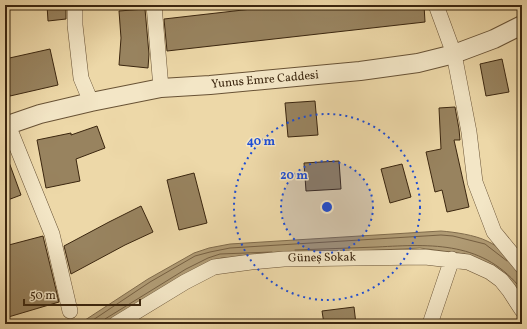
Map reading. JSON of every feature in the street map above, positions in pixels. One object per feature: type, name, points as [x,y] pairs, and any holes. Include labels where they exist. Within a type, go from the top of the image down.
[{"type":"street","points":[[75,5],[75,25],[81,78],[91,102]]},
{"type":"street","points":[[154,5],[161,88]]},
{"type":"street","points":[[436,5],[454,54],[470,132],[475,182],[494,232],[522,266]]},
{"type":"street","name":"Yunus Emre Caddesi","points":[[7,125],[40,114],[161,88],[360,71],[418,64],[454,54],[494,39],[522,25]]},
{"type":"street","points":[[7,125],[52,234],[70,311]]},
{"type":"street","name":"Güneş Sokak","points":[[116,324],[190,279],[210,269],[221,266],[284,259],[425,257],[468,262],[490,272],[501,280],[522,310]]},
{"type":"street","points":[[430,324],[452,259]]},
{"type":"water","points":[[441,231],[477,237],[492,244],[502,251],[522,272],[522,298],[465,254],[420,248],[221,258],[188,273],[104,324],[79,324],[148,279],[194,253],[209,248],[230,244]]},
{"type":"building","points":[[47,5],[66,5],[66,19],[48,21]]},
{"type":"building","points":[[287,5],[424,5],[425,22],[167,51],[164,19]]},
{"type":"building","points":[[145,9],[149,54],[148,68],[119,65],[121,38],[119,11]]},
{"type":"building","points":[[50,49],[58,85],[10,96],[5,72],[5,59]]},
{"type":"building","points":[[502,59],[509,92],[486,96],[480,64]]},
{"type":"building","points":[[315,101],[318,135],[288,137],[285,103]]},
{"type":"building","points":[[455,107],[460,140],[454,140],[469,207],[447,212],[442,190],[435,192],[426,152],[441,149],[439,108]]},
{"type":"building","points":[[97,126],[105,148],[76,159],[80,181],[46,188],[37,140],[71,133],[71,135]]},
{"type":"building","points":[[5,154],[21,195],[5,201]]},
{"type":"building","points":[[339,161],[341,189],[306,191],[304,163]]},
{"type":"building","points":[[402,164],[411,197],[390,203],[381,169]]},
{"type":"building","points":[[194,173],[207,223],[179,230],[167,180]]},
{"type":"building","points":[[141,206],[153,232],[71,274],[64,246]]},
{"type":"building","points":[[43,236],[59,302],[5,318],[5,246]]},
{"type":"building","points":[[354,307],[356,324],[324,324],[322,311]]}]
